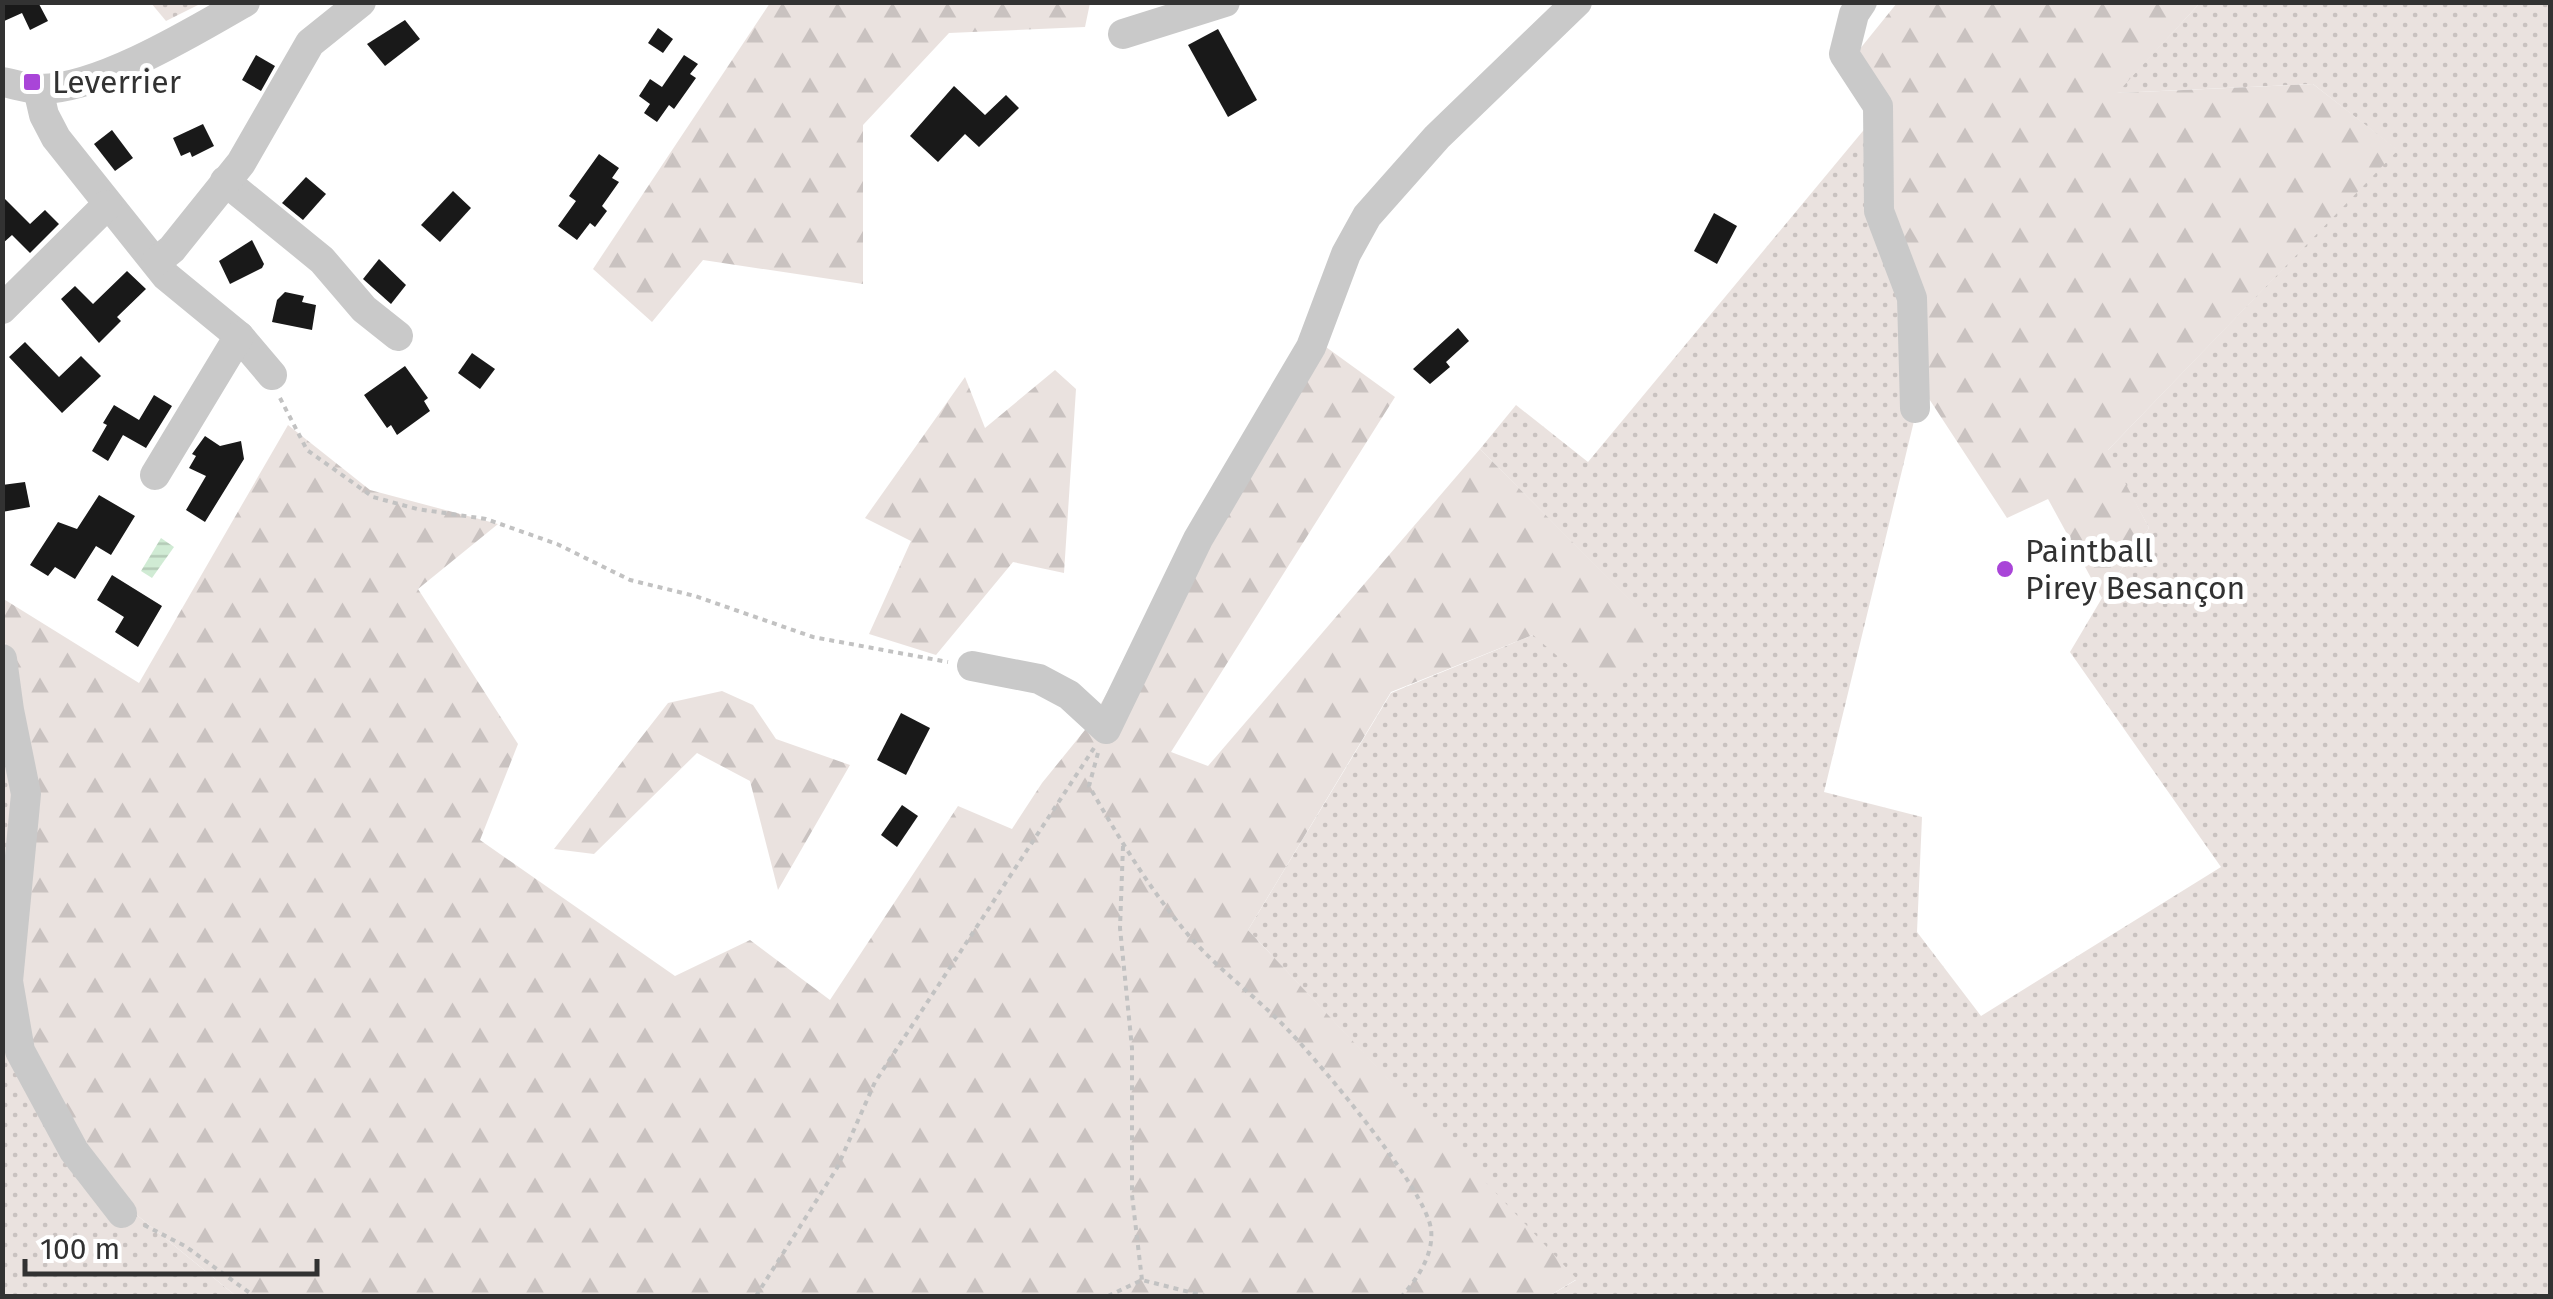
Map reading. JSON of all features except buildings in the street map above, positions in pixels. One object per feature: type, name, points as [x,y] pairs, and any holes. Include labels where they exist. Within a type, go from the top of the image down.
[{"type":"street","points":[[4,77],[38,89],[72,86],[103,76],[245,2]]},
{"type":"street","points":[[156,262],[172,249],[241,163],[310,43],[361,2]]},
{"type":"street","points":[[1123,34],[1225,2]]},
{"type":"street","points":[[972,666],[1039,679],[1070,695],[1106,729],[1198,539],[1311,347],[1346,254],[1367,216],[1437,137],[1577,2]]},
{"type":"street","points":[[1862,2],[1854,14],[1844,54],[1878,106],[1879,211],[1912,298],[1915,408]]},
{"type":"street","points":[[38,89],[44,115],[56,138],[166,276],[239,336],[272,375]]},
{"type":"street","points":[[225,181],[322,260],[364,308],[398,336]]},
{"type":"street","points":[[2,309],[108,205]]},
{"type":"street","points":[[155,475],[239,336]]},
{"type":"street","points":[[2,659],[26,794],[8,981],[20,1052],[74,1151],[122,1213]]},
{"type":"path","points":[[272,375],[307,450],[373,496],[417,510],[486,519],[557,544],[630,580],[695,596],[813,638],[972,666]]},
{"type":"path","points":[[1106,729],[1089,786],[1123,844],[1191,938],[1292,1033],[1405,1173],[1430,1225],[1431,1247],[1424,1265],[1402,1296]]},
{"type":"path","points":[[756,1296],[837,1168],[875,1082],[1106,729]]},
{"type":"path","points":[[1123,844],[1120,928],[1132,1048],[1132,1195],[1142,1280]]},
{"type":"path","points":[[122,1213],[185,1246],[254,1296]]},
{"type":"path","points":[[1108,1296],[1142,1280],[1204,1296]]},
{"type":"green space","points":[[151,2],[204,2],[166,21],[151,3]]},
{"type":"green space","points":[[770,3],[1090,3],[1085,27],[949,33],[863,125],[863,284],[703,260],[652,322],[593,269]]},
{"type":"green space","points":[[1897,3],[2200,3],[2117,93],[2313,84],[2398,150],[2108,450],[2149,528],[2102,598],[2048,499],[2007,518],[1922,388],[1884,207],[1859,50]]},
{"type":"green space","points":[[2200,3],[2550,3],[2550,1296],[1549,1296],[1576,1280],[1248,930],[1391,693],[1533,635],[1666,637],[1480,449],[1516,405],[1588,462],[1887,102],[1922,388],[1824,792],[1922,817],[1917,932],[1981,1016],[2221,867],[2070,652],[2149,528],[2107,451],[2397,150],[2313,84],[2116,93]]},
{"type":"green space","points":[[1308,334],[1395,397],[1171,752],[1208,766],[1480,449],[1667,637],[1606,698],[1533,635],[1391,692],[1248,930],[1577,1279],[1549,1296],[236,1296],[127,1207],[32,1053],[17,978],[34,764],[3,634],[2,598],[139,683],[288,425],[370,490],[498,524],[418,589],[518,744],[480,840],[675,976],[750,940],[830,1000],[958,806],[1012,829],[1042,783],[1089,725]]},
{"type":"green space","points":[[1055,370],[1076,389],[1064,573],[1013,562],[936,655],[869,634],[911,541],[865,518],[965,377],[985,428]]},
{"type":"green space","points":[[2,634],[34,763],[127,1207],[236,1296],[3,1296]]},
{"type":"green space","points":[[722,691],[753,705],[776,739],[850,765],[778,890],[750,781],[697,753],[594,854],[554,849],[668,703]]},
{"type":"shaded area","points":[[161,538],[174,547],[152,578],[141,571]]},
{"type":"place","name":"Leverrier","points":[[32,82]]},
{"type":"place","name":"Paintball Pirey Besançon","points":[[2005,569]]}]
